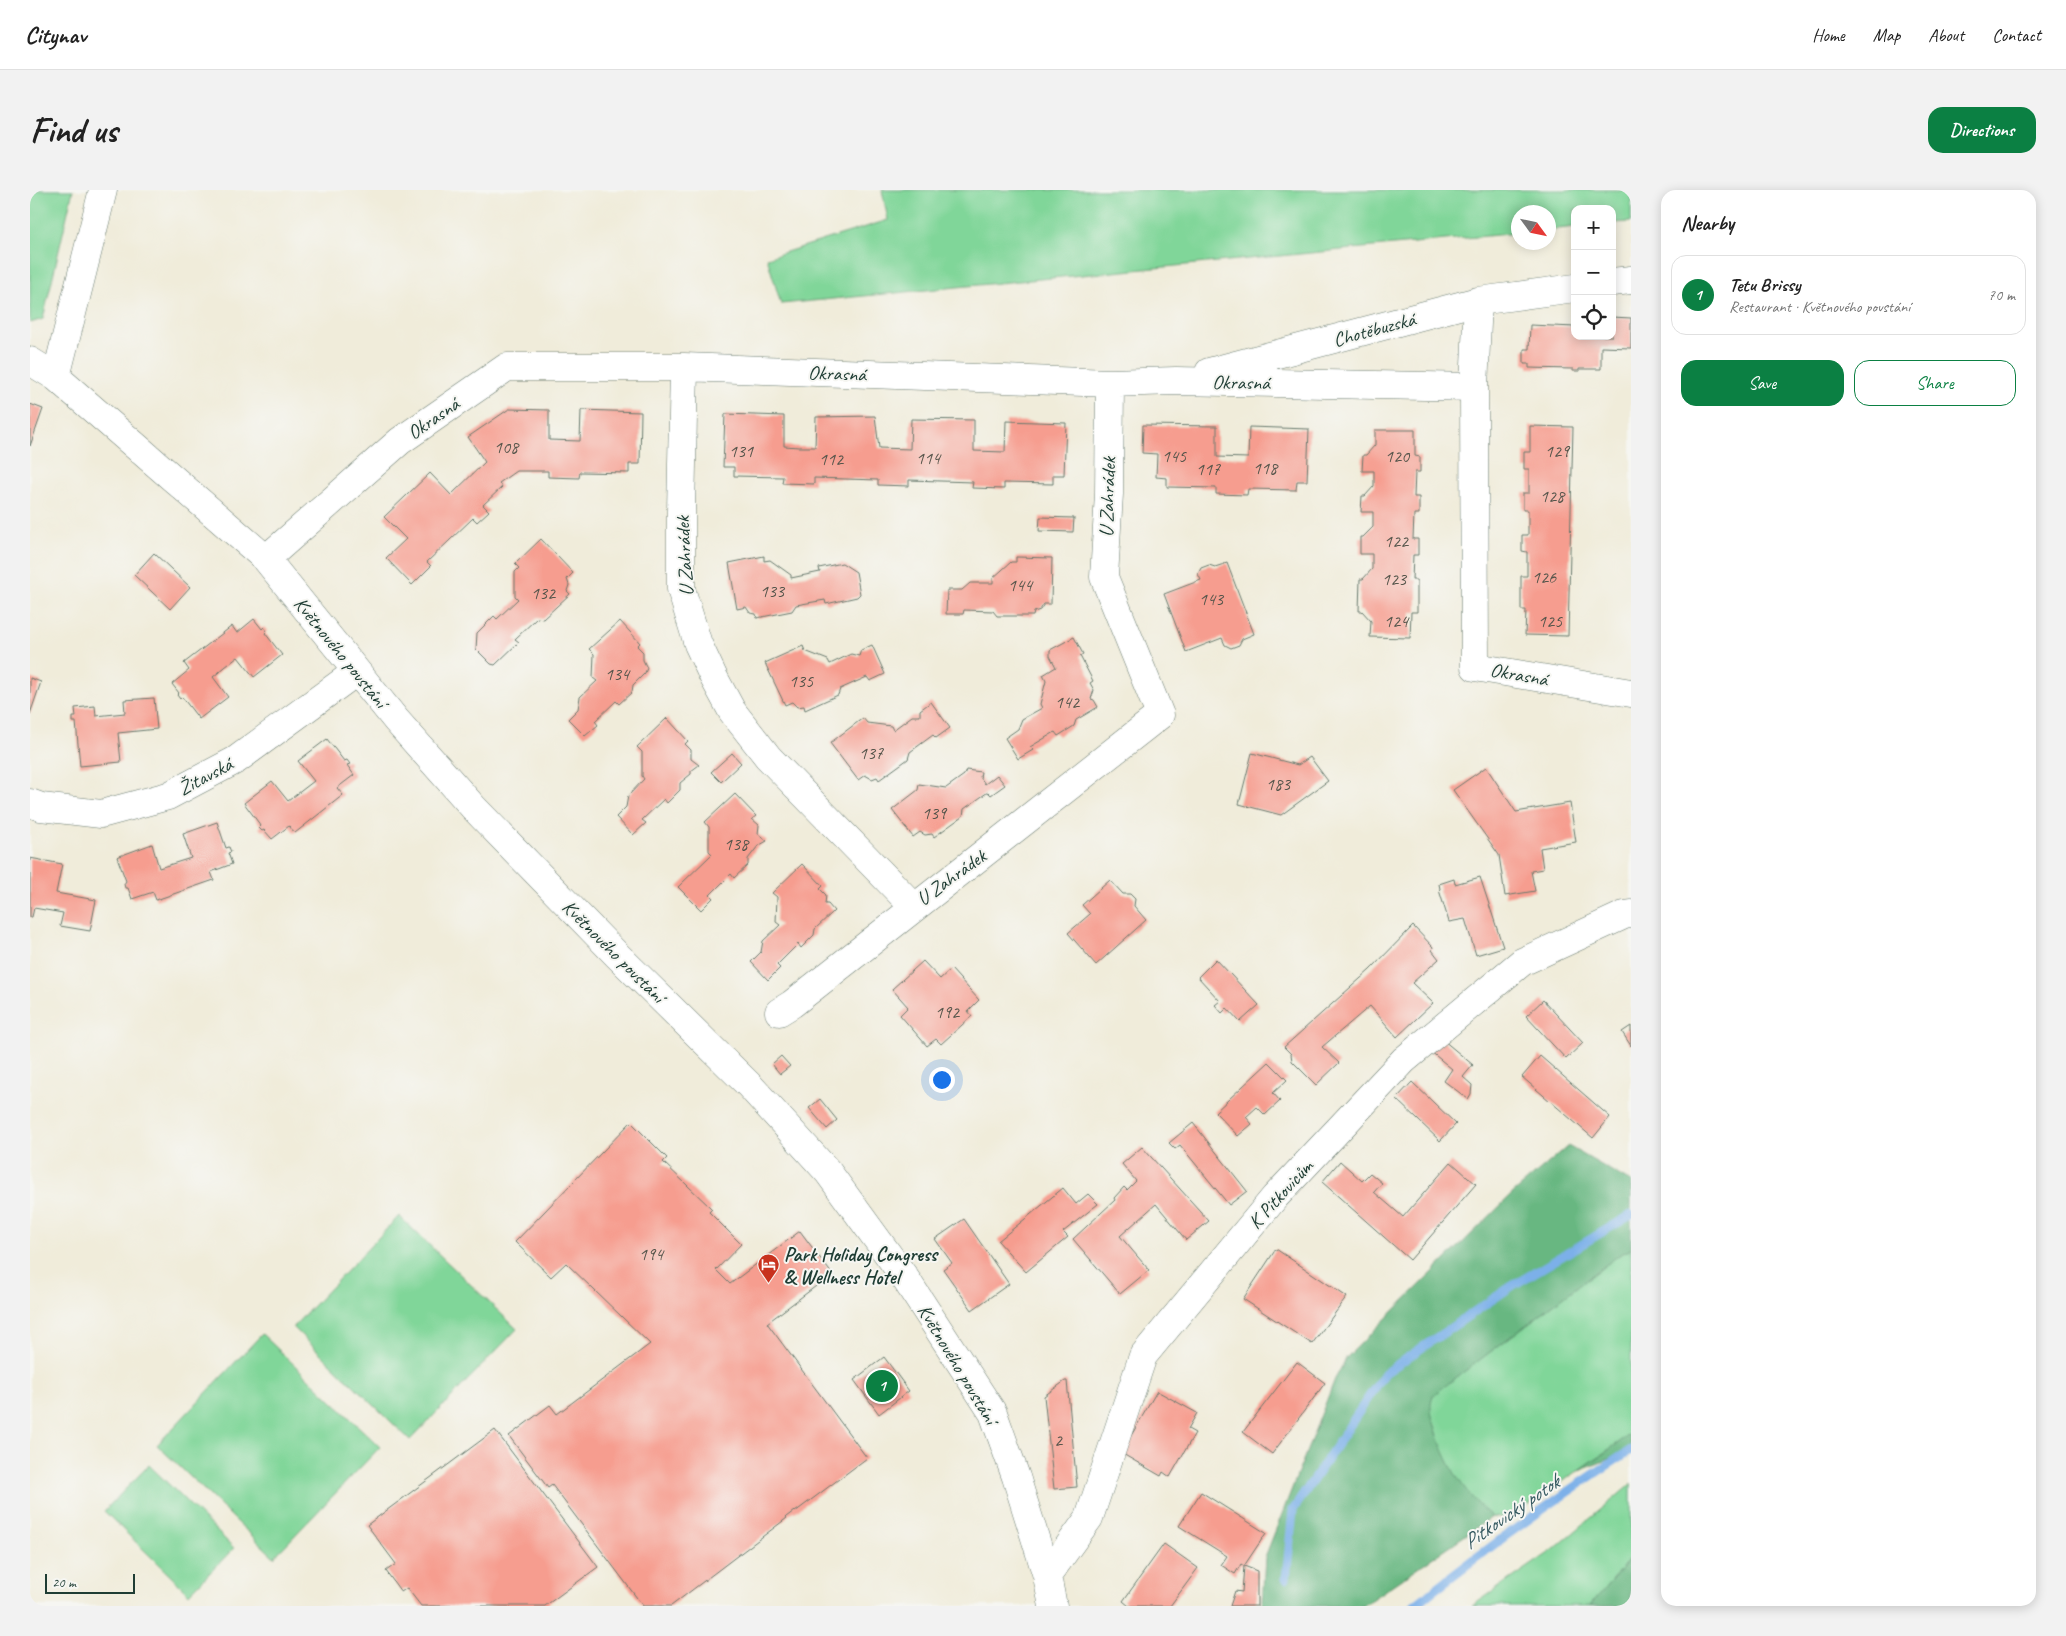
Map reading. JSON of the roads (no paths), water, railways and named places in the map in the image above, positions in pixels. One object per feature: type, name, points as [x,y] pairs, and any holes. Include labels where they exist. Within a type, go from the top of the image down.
[{"type":"street","points":[[56,377],[103,190]]},
{"type":"street","points":[[1616,282],[1631,280]]},
{"type":"street","name":"Chotěbuzská","points":[[1176,381],[1478,301],[1571,289]]},
{"type":"street","name":"Okrasná","points":[[1478,301],[1474,387],[1475,666],[1631,694]]},
{"type":"street","name":"Květnového povstání","points":[[30,361],[56,377],[266,558],[356,672],[474,808],[617,955],[750,1086],[828,1172],[903,1275],[993,1413],[1016,1477],[1046,1576],[1053,1606]]},
{"type":"street","name":"Okrasná","points":[[266,558],[400,441],[507,366],[684,367],[1110,383],[1176,381],[1474,387]]},
{"type":"street","name":"U Zahrádek","points":[[684,367],[681,589],[698,644],[732,711],[768,757],[914,908],[1160,715],[1104,577],[1109,494],[1110,383]]},
{"type":"street","name":"Žitavská","points":[[30,803],[41,807],[101,814],[168,796],[236,760],[356,672]]},
{"type":"street","points":[[778,1012],[792,1004],[914,908]]},
{"type":"street","name":"K Pitkovicům","points":[[1046,1576],[1089,1518],[1143,1356],[1275,1197],[1404,1060],[1522,962],[1631,914]]},
{"type":"waterway","points":[[1286,1579],[1293,1510],[1385,1373],[1512,1286],[1631,1215]]},
{"type":"waterway","name":"Pitkovický potok","points":[[1414,1606],[1520,1525],[1631,1450]]},
{"type":"place","name":"Park Holiday Congress & Wellness Hotel","points":[[768,1284]]},
{"type":"place","name":"Tetu Brissy","points":[[882,1386]]}]
